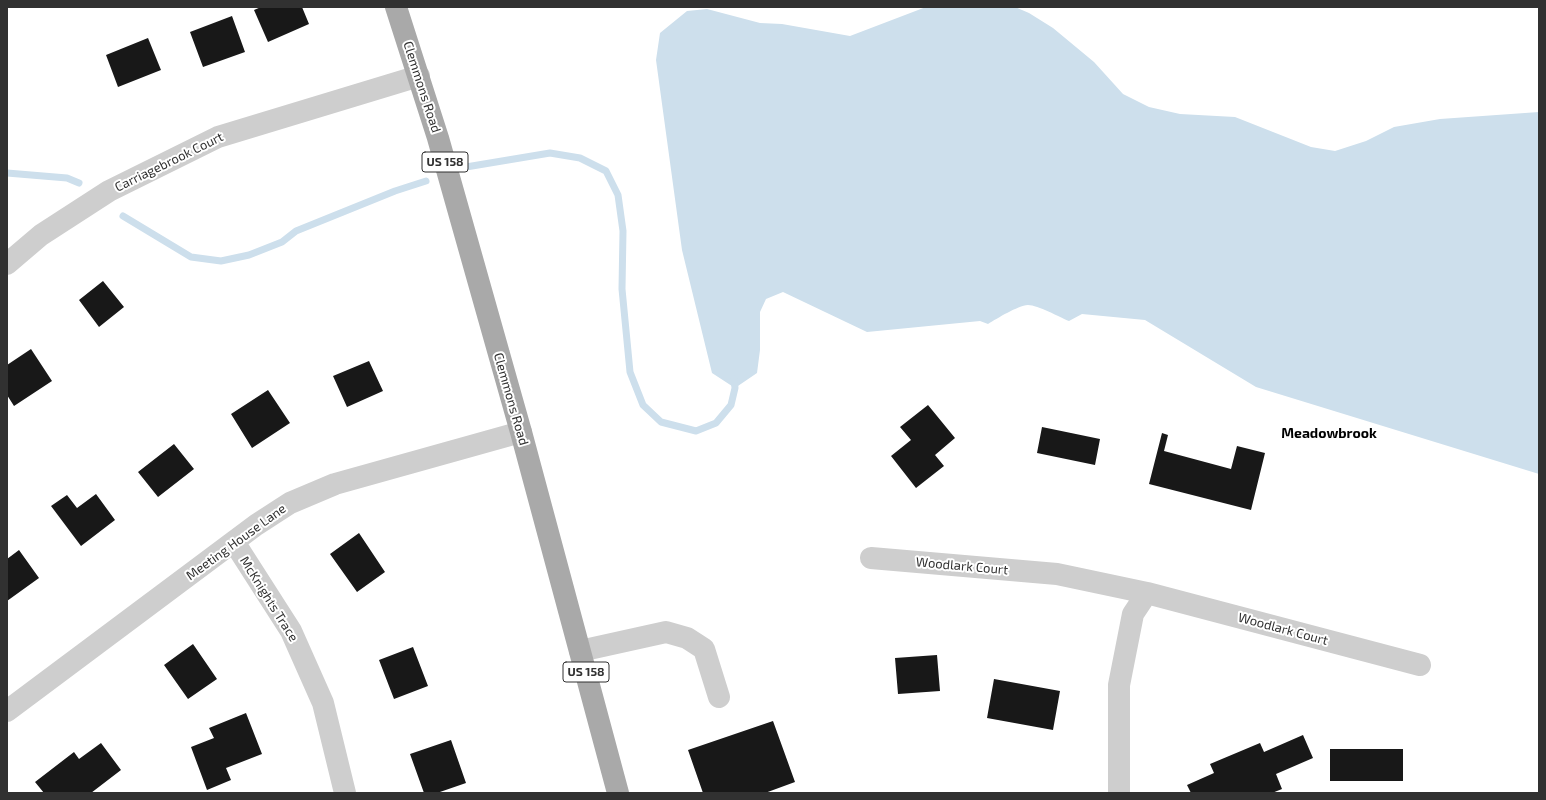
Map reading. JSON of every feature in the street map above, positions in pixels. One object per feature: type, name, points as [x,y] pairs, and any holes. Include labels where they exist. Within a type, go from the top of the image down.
[{"type":"main road","name":"Clemmons Road","points":[[396,7],[438,138],[521,432],[618,793]]},
{"type":"street","name":"Carriagebrook Court","points":[[7,264],[41,235],[109,191],[218,137],[419,76]]},
{"type":"street","name":"Meeting House Lane","points":[[7,710],[234,542],[290,503],[334,484],[521,432]]},
{"type":"street","name":"McKnights Trace","points":[[234,542],[294,638],[323,703],[346,793]]},
{"type":"street","name":"Woodlark Court","points":[[871,558],[1057,574],[1147,593],[1420,665]]},
{"type":"street","points":[[1119,793],[1119,684],[1133,614],[1147,593]]},
{"type":"street","points":[[580,651],[666,632],[687,638],[704,649],[719,697]]},
{"type":"water","points":[[926,7],[1015,7],[1029,13],[1053,28],[1094,62],[1123,94],[1149,107],[1180,114],[1235,117],[1311,147],[1335,151],[1366,141],[1394,127],[1440,119],[1539,112],[1539,474],[1256,387],[1145,320],[1082,314],[1069,321],[1043,309],[1028,305],[1013,310],[988,324],[980,321],[867,332],[783,292],[766,299],[760,312],[760,350],[757,373],[735,388],[712,373],[682,250],[656,60],[660,33],[687,11],[707,9],[760,23],[782,24],[850,36]]},
{"type":"building","points":[[261,7],[302,7],[309,24],[268,42],[254,10]]},
{"type":"building","points":[[232,16],[245,52],[203,67],[190,32]]},
{"type":"building","points":[[148,38],[161,70],[118,87],[106,55]]},
{"type":"building","points":[[103,281],[124,307],[99,327],[79,300]]},
{"type":"building","points":[[31,349],[52,381],[14,406],[7,395],[7,365]]},
{"type":"building","points":[[369,361],[383,391],[347,407],[333,376]]},
{"type":"building","points":[[268,390],[290,423],[252,448],[231,414]]},
{"type":"building","points":[[928,405],[955,438],[935,455],[944,466],[916,488],[891,456],[911,440],[900,427]]},
{"type":"building","points":[[1042,427],[1100,439],[1095,465],[1037,453]]},
{"type":"building","points":[[1162,433],[1168,435],[1164,451],[1231,469],[1237,446],[1265,453],[1251,510],[1149,484]]},
{"type":"building","points":[[174,444],[194,469],[158,497],[138,472]]},
{"type":"building","points":[[96,494],[115,520],[81,546],[51,506],[67,495],[77,508]]},
{"type":"building","points":[[359,533],[385,572],[357,592],[330,554]]},
{"type":"building","points":[[19,550],[39,578],[7,601],[7,559]]},
{"type":"building","points":[[193,644],[217,679],[188,699],[164,665]]},
{"type":"building","points":[[413,647],[428,686],[394,699],[379,660]]},
{"type":"building","points":[[937,655],[940,691],[898,694],[895,658]]},
{"type":"building","points":[[994,679],[1060,691],[1053,730],[987,718]]},
{"type":"building","points":[[246,713],[262,754],[226,768],[231,780],[207,790],[191,747],[214,738],[209,728]]},
{"type":"building","points":[[773,721],[795,782],[765,793],[703,793],[688,750]]},
{"type":"building","points":[[1303,735],[1313,758],[1276,774],[1282,789],[1272,793],[1191,793],[1187,785],[1214,773],[1210,764],[1260,743],[1264,752]]},
{"type":"building","points":[[451,740],[466,783],[437,793],[424,793],[410,754]]},
{"type":"building","points":[[101,743],[121,770],[91,793],[44,793],[35,782],[74,752],[79,759]]},
{"type":"building","points":[[1330,749],[1403,749],[1403,781],[1330,781]]},
{"type":"waterway","points":[[466,167],[550,153],[580,158],[606,171],[618,195],[623,231],[622,289],[630,372],[643,405],[661,422],[696,431],[716,423],[731,405],[735,388],[734,379]]},
{"type":"waterway","points":[[7,173],[67,178],[79,183]]},
{"type":"waterway","points":[[123,216],[191,257],[221,261],[249,255],[282,242],[296,231],[395,191],[426,181]]},
{"type":"district","name":"Meadowbrook","points":[[1329,433]]}]
